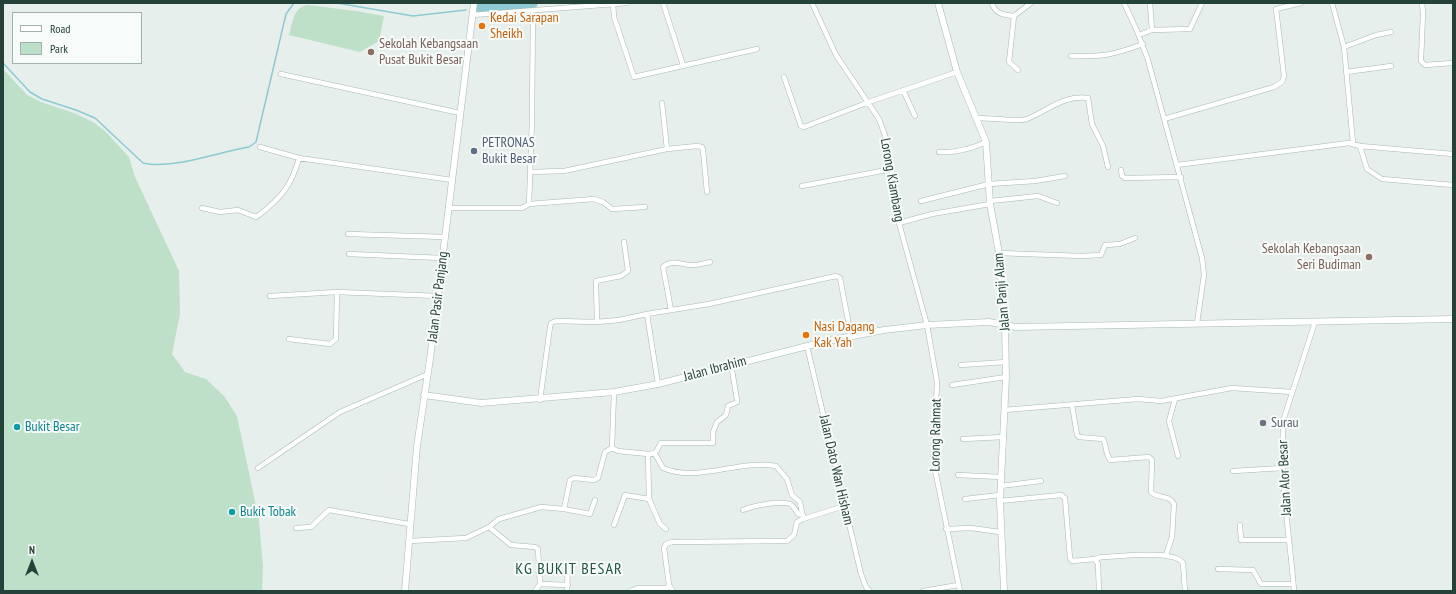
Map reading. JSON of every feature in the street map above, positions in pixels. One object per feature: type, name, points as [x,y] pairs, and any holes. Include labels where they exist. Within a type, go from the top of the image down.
[{"type":"main road","name":"Jalan Pasir Panjang","points":[[405,591],[409,524],[417,446],[428,374],[474,3]]},
{"type":"main road","name":"Jalan Panji Alam","points":[[938,3],[957,72],[978,118],[986,142],[990,203],[999,253],[1005,324],[1006,362],[1000,486],[1000,532],[1004,591]]},
{"type":"main road","name":"Jalan Ibrahim","points":[[424,395],[481,403],[540,400],[614,392],[658,384],[731,364],[851,336],[928,325],[989,322],[1016,326],[1453,319]]},
{"type":"street","points":[[472,15],[627,3]]},
{"type":"street","points":[[663,3],[683,65]]},
{"type":"street","name":"Lorong Kiambang","points":[[812,3],[836,55],[869,102],[879,119],[886,138],[892,169],[899,223],[928,325]]},
{"type":"street","points":[[992,3],[998,12],[1014,16],[1031,3]]},
{"type":"street","points":[[1124,3],[1143,44],[1181,177],[1204,267],[1197,323]]},
{"type":"street","points":[[1150,3],[1152,30]]},
{"type":"street","points":[[1139,35],[1152,30],[1190,29],[1202,3]]},
{"type":"street","points":[[1164,119],[1274,87],[1282,82],[1284,76],[1276,9],[1301,3]]},
{"type":"street","points":[[1332,3],[1344,47],[1353,143]]},
{"type":"street","points":[[1422,3],[1424,13],[1421,61],[1425,65],[1453,63]]},
{"type":"street","points":[[613,4],[614,17],[634,77],[757,48]]},
{"type":"street","points":[[528,204],[533,10]]},
{"type":"street","points":[[1014,16],[1010,62],[1018,70]]},
{"type":"street","points":[[1344,47],[1376,35],[1391,32]]},
{"type":"street","points":[[1072,56],[1102,57],[1120,53],[1143,44]]},
{"type":"street","points":[[1346,72],[1391,66]]},
{"type":"street","points":[[784,77],[801,126],[957,72]]},
{"type":"street","points":[[280,74],[460,113]]},
{"type":"street","points":[[903,90],[915,116]]},
{"type":"street","points":[[978,118],[1027,119],[1068,98],[1088,98],[1092,124],[1103,146],[1108,167]]},
{"type":"street","points":[[662,103],[667,149]]},
{"type":"street","points":[[939,152],[952,152],[971,149],[986,142]]},
{"type":"street","points":[[1177,165],[1353,143],[1360,146],[1453,154]]},
{"type":"street","points":[[530,172],[564,171],[667,149],[689,146],[702,147],[707,192]]},
{"type":"street","points":[[1360,146],[1367,169],[1382,179],[1453,185]]},
{"type":"street","points":[[260,148],[299,158],[452,180]]},
{"type":"street","points":[[202,208],[220,212],[238,210],[256,217],[276,202],[285,192],[295,175],[299,158]]},
{"type":"street","points":[[802,186],[892,169]]},
{"type":"street","points":[[1121,170],[1122,176],[1125,178],[1181,177]]},
{"type":"street","points":[[921,201],[989,184],[1035,181],[1065,176]]},
{"type":"street","points":[[899,223],[932,214],[1038,196],[1057,202]]},
{"type":"street","points":[[448,208],[522,208],[528,204],[594,199],[603,202],[612,210],[645,207]]},
{"type":"street","points":[[348,234],[445,237]]},
{"type":"street","points":[[999,253],[1081,256],[1101,255],[1105,245],[1120,244],[1135,238]]},
{"type":"street","points":[[597,322],[596,281],[621,276],[628,271],[624,242]]},
{"type":"street","points":[[349,254],[442,258]]},
{"type":"street","points":[[671,310],[663,267],[672,262],[695,265],[710,262]]},
{"type":"street","points":[[540,400],[552,323],[556,322],[597,322],[709,304],[838,276],[851,336]]},
{"type":"street","points":[[289,339],[330,344],[336,340],[337,292]]},
{"type":"street","points":[[270,296],[337,292],[438,296]]},
{"type":"street","points":[[647,314],[658,384]]},
{"type":"street","name":"Jalan Alor Besar","points":[[1294,591],[1282,433],[1284,418],[1316,322]]},
{"type":"street","name":"Lorong Rahmat","points":[[928,325],[937,382],[934,446],[935,470],[960,591]]},
{"type":"street","name":"Jalan Dato Wan Hisham","points":[[807,346],[861,574],[866,587],[870,591]]},
{"type":"street","points":[[961,365],[1006,362]]},
{"type":"street","points":[[655,454],[658,451],[659,445],[664,442],[713,444],[713,432],[718,422],[726,415],[728,406],[737,402],[731,364]]},
{"type":"street","points":[[258,468],[340,412],[428,374]]},
{"type":"street","points":[[952,385],[1006,377]]},
{"type":"street","points":[[1004,410],[1138,399],[1161,401],[1232,388],[1292,392]]},
{"type":"street","points":[[612,448],[614,392]]},
{"type":"street","points":[[1175,399],[1169,421],[1178,456]]},
{"type":"street","points":[[1072,405],[1077,435],[1079,437],[1103,439],[1106,443],[1106,455],[1110,460],[1149,457],[1152,460],[1152,494],[1168,498],[1174,504],[1172,537],[1166,555]]},
{"type":"street","points":[[963,439],[1003,437]]},
{"type":"street","points":[[612,448],[618,451],[655,454]]},
{"type":"street","points":[[564,508],[570,480],[574,478],[594,480],[598,478],[605,452],[612,448]]},
{"type":"street","points":[[648,454],[648,499],[660,524],[666,529]]},
{"type":"street","points":[[655,454],[663,468],[680,472],[720,471],[733,466],[776,466],[786,479],[792,495],[800,502],[803,517]]},
{"type":"street","points":[[1233,470],[1284,468]]},
{"type":"street","points":[[958,475],[1001,477]]},
{"type":"street","points":[[1000,486],[1041,481]]},
{"type":"street","points":[[614,525],[625,495],[648,499]]},
{"type":"street","points":[[965,499],[1061,495],[1065,498],[1066,504],[1070,558],[1072,561],[1101,557],[1166,555],[1177,558],[1183,563],[1185,591]]},
{"type":"street","points":[[409,541],[466,538],[489,527],[502,518],[541,508],[564,508],[590,514],[594,500]]},
{"type":"street","points":[[743,510],[756,505],[787,503],[794,506],[798,514],[803,517]]},
{"type":"street","points":[[673,591],[669,585],[664,548],[666,544],[672,542],[788,541],[794,535],[797,522],[803,517],[844,506]]},
{"type":"street","points":[[296,528],[311,527],[329,510],[409,524]]},
{"type":"street","points":[[1240,524],[1241,540],[1289,540]]},
{"type":"street","points":[[489,527],[511,545],[535,547],[538,549],[540,584],[535,591]]},
{"type":"street","points":[[946,529],[971,528],[1000,532]]},
{"type":"street","points":[[1095,559],[1098,564],[1099,591]]},
{"type":"street","points":[[567,591],[568,564]]},
{"type":"street","points":[[1218,569],[1253,570],[1261,584],[1293,584]]},
{"type":"street","points":[[540,584],[568,585]]},
{"type":"street","points":[[630,591],[638,588],[662,589],[667,588],[669,585]]},
{"type":"street","points":[[923,591],[958,585]]},
{"type":"green space","points":[[308,5],[384,16],[379,41],[360,52],[289,35],[296,12],[303,6]]},
{"type":"green space","points":[[3,69],[27,95],[93,122],[105,131],[129,157],[135,177],[179,271],[180,314],[172,354],[185,372],[206,379],[224,396],[237,416],[259,520],[263,566],[262,591],[3,591]]},
{"type":"waterway","points":[[3,63],[30,92],[42,99],[95,118],[143,163],[155,165],[195,160],[249,147],[256,142],[286,14],[294,3]]},
{"type":"waterway","points":[[337,3],[413,16],[466,10]]},
{"type":"waterway","points":[[479,7],[533,3]]},
{"type":"place","name":"Kedai Sarapan Sheikh","points":[[482,26]]},
{"type":"place","name":"Sekolah Kebangsaan Pusat Bukit Besar","points":[[371,52]]},
{"type":"place","name":"PETRONAS Bukit Besar","points":[[474,151]]},
{"type":"place","name":"Sekolah Kebangsaan Seri Budiman","points":[[1369,257]]},
{"type":"place","name":"Nasi Dagang Kak Yah","points":[[806,335]]},
{"type":"place","name":"Surau","points":[[1263,423]]},
{"type":"place","name":"Bukit Besar","points":[[17,427]]},
{"type":"place","name":"Bukit Tobak","points":[[232,512]]},
{"type":"district","name":"KG BUKIT BESAR","points":[[569,569]]}]
